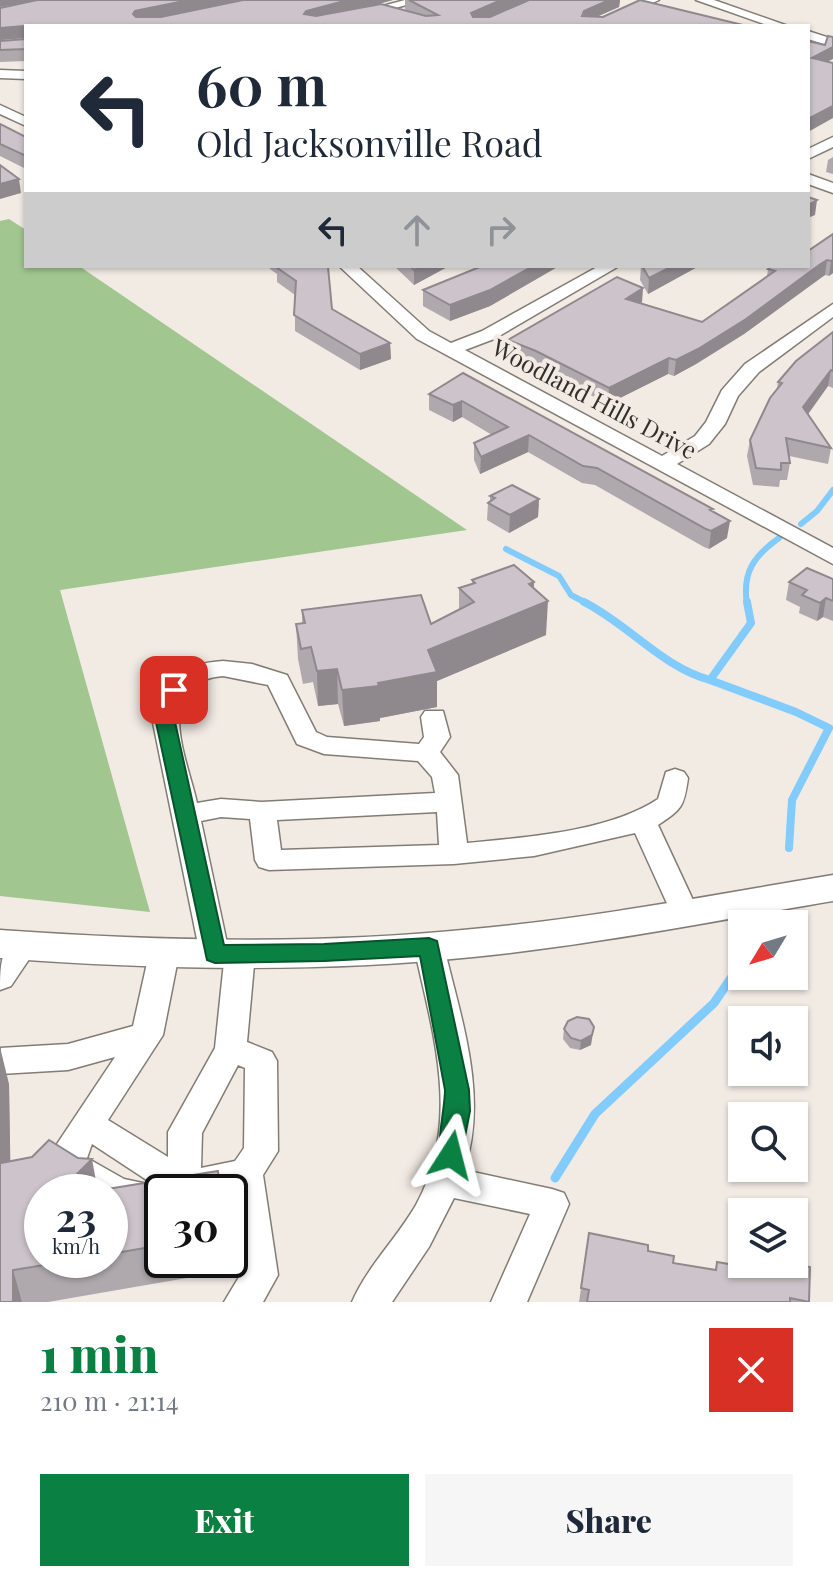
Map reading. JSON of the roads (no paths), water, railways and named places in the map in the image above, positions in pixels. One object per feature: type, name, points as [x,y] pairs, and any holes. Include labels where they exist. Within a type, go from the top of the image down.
[{"type":"main road","points":[[12,945],[164,954],[429,947],[541,936],[833,888]]},
{"type":"street","points":[[363,0],[400,15]]},
{"type":"street","points":[[321,24],[419,0]]},
{"type":"street","points":[[595,24],[653,0]]},
{"type":"street","points":[[702,0],[776,24]]},
{"type":"street","points":[[810,36],[833,43]]},
{"type":"street","points":[[0,74],[24,75]]},
{"type":"street","points":[[810,154],[833,141]]},
{"type":"street","points":[[810,180],[833,188]]},
{"type":"street","name":"Woodland Hills Drive","points":[[349,268],[403,319],[450,350],[833,557]]},
{"type":"street","points":[[450,350],[488,335],[607,268]]},
{"type":"street","points":[[664,464],[702,440],[715,424],[729,394],[752,368],[833,309]]},
{"type":"street","points":[[184,1174],[185,1132],[231,1049],[228,954],[186,815],[164,713],[174,690],[192,675],[222,668],[252,669],[278,680],[306,738],[324,745],[426,753],[445,775],[454,854]]},
{"type":"street","points":[[426,753],[437,737],[434,717]]},
{"type":"street","points":[[262,811],[269,860],[454,854],[534,846],[643,822],[671,803],[675,778]]},
{"type":"street","points":[[186,815],[221,808],[262,811],[450,802]]},
{"type":"street","points":[[643,822],[685,913]]},
{"type":"street","points":[[0,978],[12,945]]},
{"type":"street","points":[[370,1302],[416,1238],[444,1181],[456,1134],[457,1090],[429,947]]},
{"type":"street","points":[[144,1195],[125,1196],[74,1168],[70,1154],[147,1035],[164,954]]},
{"type":"street","points":[[0,1061],[68,1057],[147,1035]]},
{"type":"street","points":[[231,1049],[261,1061],[261,1151],[246,1173],[260,1275],[242,1302]]},
{"type":"street","points":[[88,1124],[165,1174]]},
{"type":"street","points":[[241,1174],[246,1173]]},
{"type":"street","points":[[444,1181],[552,1204],[509,1302]]},
{"type":"waterway","points":[[801,524],[817,511],[833,490]]},
{"type":"waterway","points":[[747,604],[748,574],[763,551],[779,538]]},
{"type":"waterway","points":[[506,549],[559,576],[571,595],[588,604]]},
{"type":"waterway","points":[[584,602],[676,665],[710,680]]},
{"type":"waterway","points":[[710,680],[751,623],[747,602]]},
{"type":"waterway","points":[[710,680],[796,712],[829,728],[792,800],[789,848]]},
{"type":"waterway","points":[[555,1178],[595,1114],[714,1003],[728,982]]}]
